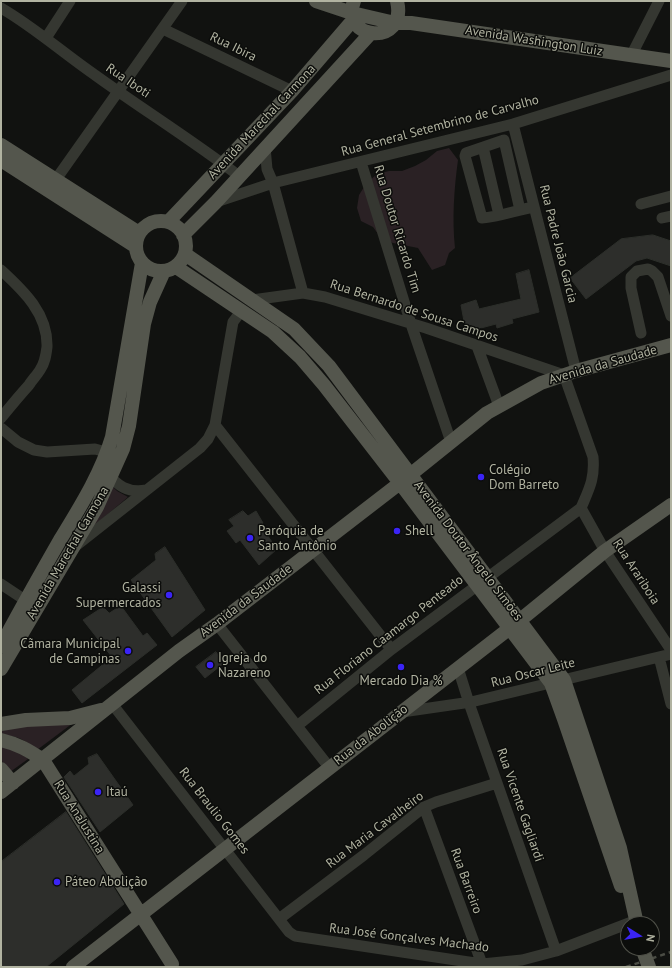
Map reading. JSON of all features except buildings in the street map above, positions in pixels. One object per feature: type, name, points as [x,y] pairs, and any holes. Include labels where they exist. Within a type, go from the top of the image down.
[{"type":"main road","points":[[316,1],[353,10]]},
{"type":"main road","points":[[337,1],[353,10],[357,26],[370,34],[384,33],[398,22],[399,10],[397,1]]},
{"type":"main road","name":"Avenida Washington Luiz","points":[[353,10],[398,22],[411,22],[671,61]]},
{"type":"main road","name":"Avenida Marechal Carmona","points":[[168,222],[292,91],[353,10]]},
{"type":"main road","name":"Avenida Marechal Carmona","points":[[183,235],[216,202],[370,34]]},
{"type":"main road","points":[[1,145],[52,185],[137,240]]},
{"type":"main road","points":[[1,160],[52,185]]},
{"type":"main road","points":[[158,221],[168,222],[179,228],[183,235],[185,254],[170,269],[156,270],[148,268],[142,263],[138,256],[137,240],[143,227],[150,223],[158,221]]},
{"type":"main road","name":"Avenida Doutor Ângelo Simões","points":[[185,254],[294,329],[329,366],[406,479],[557,682],[620,848],[634,916]]},
{"type":"main road","name":"Avenida Marechal Carmona","points":[[1,669],[97,507],[111,477],[114,454],[112,437],[142,263]]},
{"type":"main road","name":"Avenida Marechal Carmona","points":[[1,646],[25,600],[85,498],[101,466],[114,454],[129,426],[146,313],[150,302],[170,269]]},
{"type":"main road","name":"Avenida Doutor Ângelo Simões","points":[[170,269],[242,310],[274,332],[300,357],[406,479]]},
{"type":"main road","name":"Avenida da Saudade","points":[[1,792],[179,651],[217,624],[406,479],[487,413],[541,383],[570,373],[671,345]]},
{"type":"main road","name":"Rua da Abolição","points":[[73,967],[458,668],[605,551],[671,505]]},
{"type":"main road","points":[[1,724],[26,720],[70,718],[111,706]]},
{"type":"main road","name":"Rua AnaJustina","points":[[1,740],[26,748],[43,760],[172,964]]},
{"type":"main road","points":[[1,769],[13,783]]},
{"type":"main road","points":[[645,956],[649,967]]},
{"type":"street","points":[[46,38],[70,1]]},
{"type":"street","points":[[52,185],[182,1]]},
{"type":"street","points":[[631,56],[659,1]]},
{"type":"street","name":"Rua Iboti","points":[[1,8],[46,38],[119,92],[239,176]]},
{"type":"street","name":"Rua Ibira","points":[[163,28],[292,91]]},
{"type":"street","name":"Rua General Setembrino de Carvalho","points":[[216,202],[273,183],[513,124],[671,75]]},
{"type":"street","name":"Rua Padre João Garcia","points":[[513,124],[534,207],[570,373]]},
{"type":"street","points":[[520,210],[506,142],[502,140],[466,153],[465,156],[482,217],[484,218],[534,207]]},
{"type":"street","points":[[265,147],[267,169],[273,183],[304,293]]},
{"type":"street","points":[[483,147],[499,215]]},
{"type":"street","name":"Rua Doutor Ricardo Tim","points":[[361,162],[411,324],[451,442]]},
{"type":"street","points":[[642,204],[671,196]]},
{"type":"street","points":[[641,333],[631,283],[631,278],[638,271],[648,269],[656,274],[671,316]]},
{"type":"street","points":[[1,270],[38,309],[46,332],[47,345],[46,359],[41,370],[1,418]]},
{"type":"street","name":"Rua Bernardo de Sousa Campos","points":[[252,300],[304,293],[325,297],[477,346],[570,373]]},
{"type":"street","points":[[73,548],[200,448],[208,439],[215,425],[231,329],[233,322],[242,310]]},
{"type":"street","points":[[477,346],[499,406]]},
{"type":"street","points":[[570,373],[593,457],[594,471],[591,484],[581,508]]},
{"type":"street","points":[[215,425],[391,650]]},
{"type":"street","points":[[1,428],[18,442],[34,450],[47,452],[95,450],[114,454]]},
{"type":"street","points":[[101,466],[124,488],[138,492],[146,490]]},
{"type":"street","name":"Rua Arariboia","points":[[581,508],[605,551],[671,650]]},
{"type":"street","name":"Rua Floriano Caamargo Penteado","points":[[297,726],[391,650],[481,581],[581,508]]},
{"type":"street","points":[[1,584],[25,600]]},
{"type":"street","points":[[217,624],[329,767]]},
{"type":"street","name":"Rua Oscar Leite","points":[[401,712],[469,703],[671,654]]},
{"type":"street","points":[[659,657],[671,704]]},
{"type":"street","name":"Rua Vicente Gagliardi","points":[[458,668],[556,951]]},
{"type":"street","name":"Rua Braulio Gomes","points":[[111,706],[225,848],[292,935]]},
{"type":"street","name":"Rua Maria Cavalheiro","points":[[279,919],[424,808],[436,802],[497,783]]},
{"type":"street","name":"Rua Barreiro","points":[[424,808],[482,964]]},
{"type":"street","name":"Rua José Gonçalves Machado","points":[[292,935],[482,964],[522,960],[556,951],[620,928]]},
{"type":"shaded area","points":[[449,148],[458,160],[454,204],[455,248],[449,253],[445,265],[432,270],[418,248],[393,243],[381,238],[373,227],[361,221],[357,208],[359,195],[366,184],[377,174],[389,171],[402,171],[426,160],[437,151]]},
{"type":"shaded area","points":[[113,487],[128,497],[89,530]]},
{"type":"shaded area","points":[[77,720],[37,750],[20,739],[12,736],[1,735],[1,727]]},
{"type":"shaded area","points":[[1,744],[20,752],[28,759],[10,772],[1,760]]},
{"type":"railway","points":[[626,967],[671,952]]},
{"type":"place","name":"Colégio Dom Barreto","points":[[481,477]]},
{"type":"place","name":"Shell","points":[[397,531]]},
{"type":"place","name":"Paróquia de Santo Antônio","points":[[250,538]]},
{"type":"place","name":"Galassi Supermercados","points":[[169,595]]},
{"type":"place","name":"Cãmara Municipal de Campinas","points":[[128,651]]},
{"type":"place","name":"Igreja do Nazareno","points":[[210,665]]},
{"type":"place","name":"Mercado Dia %","points":[[401,667]]},
{"type":"place","name":"Itaú","points":[[98,792]]},
{"type":"place","name":"Páteo Abolição","points":[[57,882]]}]
